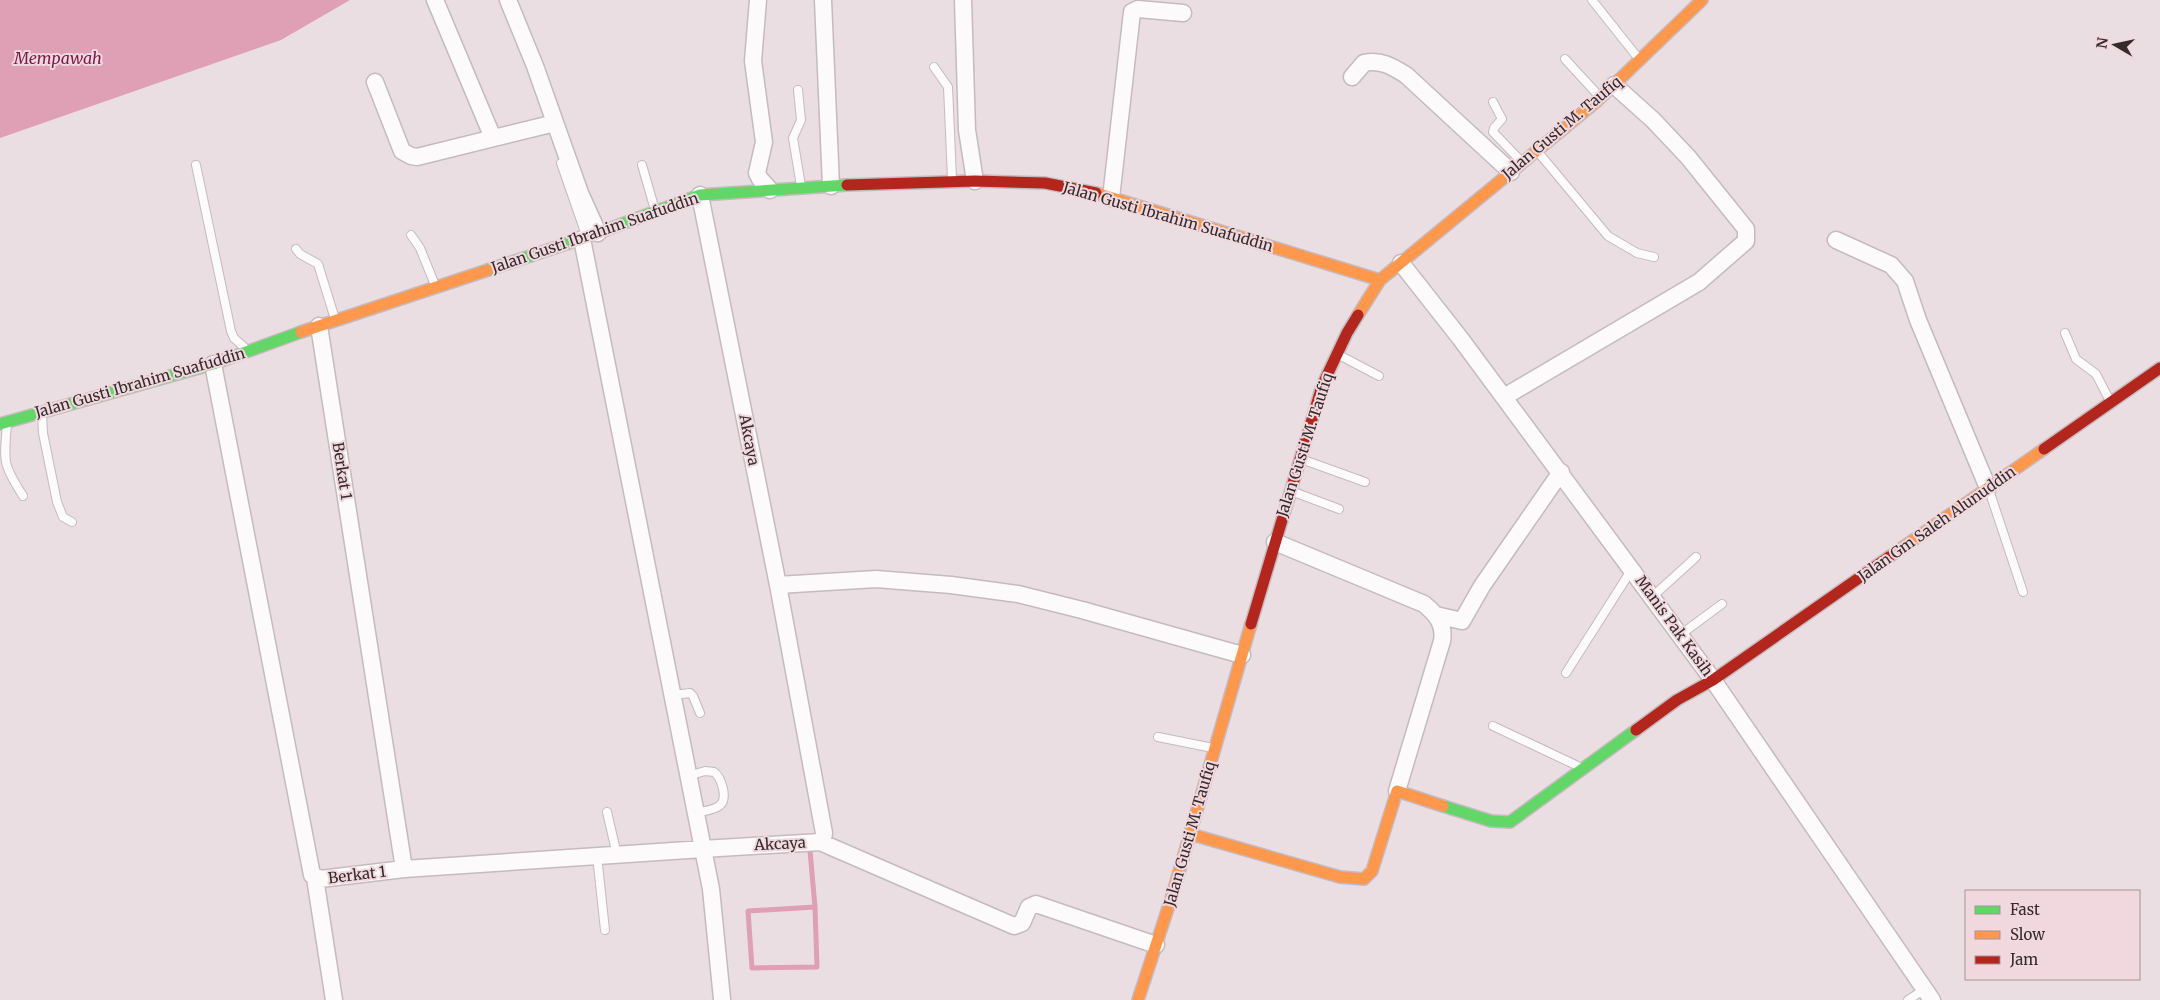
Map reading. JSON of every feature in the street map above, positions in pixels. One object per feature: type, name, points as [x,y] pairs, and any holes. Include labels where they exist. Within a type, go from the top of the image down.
[{"type":"street","points":[[435,0],[493,138]]},
{"type":"street","points":[[508,0],[535,66],[580,193],[688,776],[711,889],[722,999]]},
{"type":"street","points":[[758,0],[753,61],[764,142],[757,173],[770,190]]},
{"type":"street","points":[[823,0],[831,186]]},
{"type":"street","points":[[963,0],[967,130],[975,181]]},
{"type":"street","name":"Jalan Gusti M. Taufiq","points":[[1138,1000],[1190,834],[1289,490],[1322,386],[1337,354],[1380,280],[1600,98],[1702,0]]},
{"type":"street","points":[[1110,198],[1132,12],[1138,9],[1183,13]]},
{"type":"street","points":[[1352,77],[1364,63],[1374,61],[1386,63],[1406,75],[1517,167]]},
{"type":"street","points":[[375,82],[402,151],[417,157],[554,123]]},
{"type":"street","points":[[1504,397],[1699,282],[1746,241],[1746,229],[1688,157],[1653,120],[1614,85]]},
{"type":"street","name":"Jalan Gusti Ibrahim Suafuddin","points":[[4,423],[213,364],[335,320],[589,236],[700,195],[831,186],[975,181],[1046,183],[1074,188],[1110,198],[1380,280]]},
{"type":"street","name":"Akcaya","points":[[404,868],[820,842],[824,833],[778,585],[700,195]]},
{"type":"street","points":[[1836,240],[1891,265],[1905,281],[1918,320],[1988,488]]},
{"type":"street","name":"Manis Pak Kasih","points":[[1401,263],[1561,472],[1713,680],[1928,995]]},
{"type":"street","name":"Berkat 1","points":[[213,364],[312,875],[320,879],[404,868],[319,326]]},
{"type":"street","name":"Jalan Gm Saleh Alunuddin","points":[[1397,791],[1491,821],[1510,822],[1677,700],[1713,680],[2111,403],[2158,374]]},
{"type":"street","points":[[1436,615],[1462,621],[1482,586],[1561,472]]},
{"type":"street","points":[[1190,834],[1340,877],[1364,879],[1372,871],[1442,641],[1444,631],[1436,615],[1424,604],[1275,542]]},
{"type":"street","points":[[778,585],[883,580],[1018,594],[1091,612],[1242,655]]},
{"type":"street","points":[[820,842],[1014,926],[1022,924],[1029,907],[1036,904],[1156,945]]},
{"type":"street","points":[[315,878],[334,1000]]},
{"type":"lane","points":[[1592,0],[1641,60]]},
{"type":"lane","points":[[1565,58],[1600,98]]},
{"type":"lane","points":[[934,67],[948,87],[952,182]]},
{"type":"lane","points":[[798,90],[801,120],[793,138],[802,188]]},
{"type":"lane","points":[[1493,102],[1502,118],[1494,128],[1494,132],[1517,167]]},
{"type":"lane","points":[[1537,150],[1608,236],[1637,253],[1654,257]]},
{"type":"lane","points":[[560,163],[589,236]]},
{"type":"lane","points":[[196,165],[231,331],[234,338],[248,351]]},
{"type":"lane","points":[[642,165],[656,212]]},
{"type":"lane","points":[[410,235],[420,248],[436,287]]},
{"type":"lane","points":[[296,250],[318,264],[335,320]]},
{"type":"lane","points":[[2065,333],[2076,359],[2096,374],[2111,403]]},
{"type":"lane","points":[[1337,354],[1379,376]]},
{"type":"lane","points":[[41,412],[43,432],[59,510],[63,516],[72,522]]},
{"type":"lane","points":[[4,423],[4,459],[6,468],[23,496]]},
{"type":"lane","points":[[1299,458],[1365,482]]},
{"type":"lane","points":[[1988,488],[2023,592]]},
{"type":"lane","points":[[1289,490],[1339,509]]},
{"type":"lane","points":[[1652,596],[1696,557]]},
{"type":"lane","points":[[1566,673],[1632,569]]},
{"type":"lane","points":[[1680,635],[1722,604]]},
{"type":"lane","points":[[673,695],[690,694],[693,696],[700,713]]},
{"type":"lane","points":[[1493,726],[1584,769]]},
{"type":"lane","points":[[1158,737],[1215,748]]},
{"type":"lane","points":[[688,776],[705,771],[714,772],[720,778],[723,793],[722,802],[719,806],[696,813]]},
{"type":"lane","points":[[607,812],[617,855]]},
{"type":"lane","points":[[597,856],[605,930]]},
{"type":"lane","points":[[1908,1000],[1928,995]]},
{"type":"water","name":"Mempawah","points":[[0,0],[350,0],[281,40],[0,138]]},
{"type":"waterway","points":[[810,851],[815,907],[748,911],[752,968],[817,967],[815,907]]},
{"type":"traffic: fast","points":[[488,270],[587,237],[700,195],[847,185]]},
{"type":"traffic: fast","points":[[0,424],[213,364],[301,332]]},
{"type":"traffic: fast","points":[[1443,806],[1491,821],[1510,822],[1636,730]]},
{"type":"traffic: slow","points":[[1358,315],[1380,280],[1597,101],[1702,0]]},
{"type":"traffic: slow","points":[[1096,193],[1380,280]]},
{"type":"traffic: slow","points":[[301,332],[488,270]]},
{"type":"traffic: slow","points":[[1889,557],[2044,449]]},
{"type":"traffic: slow","points":[[1138,1000],[1172,896],[1251,624]]},
{"type":"traffic: slow","points":[[1190,834],[1340,877],[1364,879],[1372,871],[1397,791],[1443,806]]},
{"type":"traffic: jam","points":[[847,185],[975,181],[1045,183],[1096,193]]},
{"type":"traffic: jam","points":[[1251,624],[1322,386],[1347,333],[1358,315]]},
{"type":"traffic: jam","points":[[2044,449],[2160,368]]},
{"type":"traffic: jam","points":[[1636,730],[1677,700],[1713,680],[1889,557]]}]
